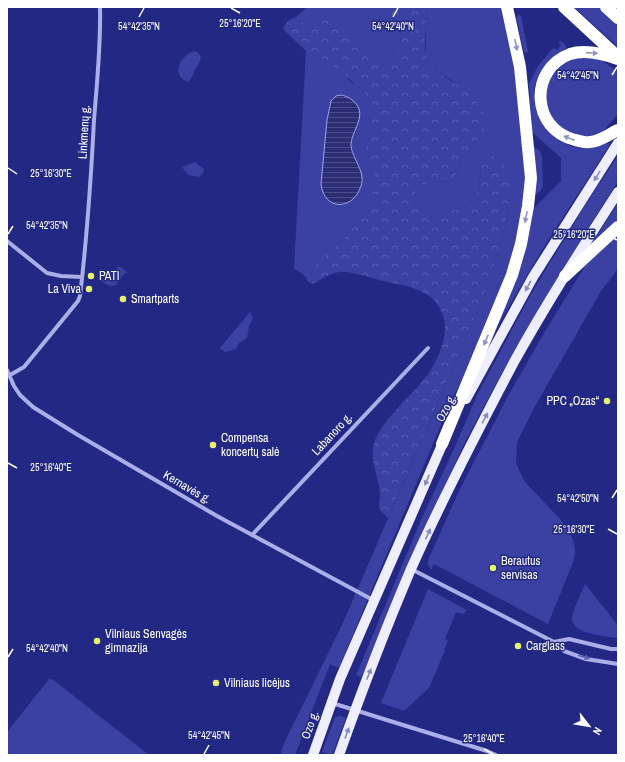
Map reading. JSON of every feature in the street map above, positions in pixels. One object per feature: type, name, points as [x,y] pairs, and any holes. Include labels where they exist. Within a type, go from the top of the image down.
[{"type":"highway","points":[[442,444],[512,275],[521,244],[528,206],[531,178],[520,67],[507,7]]},
{"type":"highway","points":[[564,7],[618,58]]},
{"type":"highway","points":[[606,7],[618,18]]},
{"type":"highway","points":[[618,58],[595,53],[570,54],[554,65],[547,73],[542,84],[540,96],[541,108],[550,125],[558,133],[570,139],[591,142],[604,138],[618,130]]},
{"type":"highway","points":[[565,276],[618,227]]},
{"type":"main road","name":"Ozo g.","points":[[313,755],[340,680],[442,444],[533,277],[618,143]]},
{"type":"main road","points":[[339,755],[355,710],[411,569],[447,494],[504,383],[565,276],[618,192]]},
{"type":"street","name":"Linkmenų g.","points":[[10,375],[24,366],[78,301],[80,296],[87,235],[92,168],[99,54],[100,7]]},
{"type":"street","points":[[7,241],[47,273],[61,276],[82,277]]},
{"type":"street","name":"Labanoro g.","points":[[252,535],[428,348]]},
{"type":"street","name":"Kernavės g.","points":[[7,370],[20,395],[33,407],[161,484],[374,601]]},
{"type":"street","points":[[411,569],[554,642],[564,651],[586,658],[618,664]]},
{"type":"street","points":[[554,642],[569,639],[611,649],[618,649]]},
{"type":"street","name":"Ozo g.","points":[[332,703],[488,751],[496,755]]},
{"type":"green space","points":[[307,7],[385,7],[401,32],[399,48],[391,58],[383,62],[375,62],[360,50],[334,20],[323,17],[309,25],[295,18]]},
{"type":"green space","points":[[385,7],[427,7],[425,43],[428,62],[435,70],[466,90],[477,103],[487,119],[480,139],[461,158],[454,181],[419,185],[413,199],[421,211],[432,217],[466,206],[479,190],[481,167],[492,156],[503,161],[508,182],[508,204],[505,228],[485,294],[388,518],[379,509],[380,494],[373,462],[374,443],[384,425],[398,407],[422,382],[435,364],[444,338],[444,319],[433,299],[423,292],[405,286],[344,272],[329,275],[313,284],[308,282],[306,277],[340,242],[355,224],[367,205],[372,193],[375,176],[366,148],[371,110],[368,98],[363,90],[327,61],[306,51],[283,29],[287,22],[295,18],[309,25],[321,18],[329,17],[343,28],[365,55],[373,61],[382,62],[396,52],[399,48],[401,39],[401,32],[398,25]]},
{"type":"green space","points":[[427,7],[500,7],[510,46],[515,74],[526,181],[518,245],[478,349],[451,401],[339,668],[330,664],[295,755],[280,755],[285,741],[342,625],[485,294],[505,228],[508,204],[508,182],[481,167],[479,190],[466,206],[432,217],[421,211],[413,199],[419,185],[454,181],[461,158],[480,139],[457,84],[433,69],[428,63],[426,55],[425,22]]},
{"type":"green space","points":[[574,7],[598,7],[618,25],[618,47]]},
{"type":"green space","points":[[518,15],[521,16],[528,51],[527,53],[524,52],[516,18]]},
{"type":"green space","points":[[561,41],[566,48],[549,62],[537,80],[534,90],[534,101],[541,121],[555,137],[574,147],[597,147],[610,143],[542,250],[491,337],[531,211],[561,181],[561,158],[532,132],[529,84],[538,66],[553,48],[557,50],[561,45],[558,42]]},
{"type":"green space","points":[[195,51],[200,55],[201,60],[188,82],[179,75],[179,65],[185,56]]},
{"type":"green space","points":[[306,51],[327,61],[337,68],[368,96],[372,111],[366,143],[368,155],[376,180],[374,191],[370,199],[355,224],[341,241],[306,277],[294,268]],"holes":[[[341,95],[352,101],[357,106],[358,112],[352,145],[354,199],[342,205],[333,203],[336,96]]]},
{"type":"green space","points":[[583,57],[601,60],[618,72],[618,112],[603,131],[589,136],[569,133],[557,125],[549,113],[547,99],[549,85],[555,72],[567,62]]},
{"type":"green space","points":[[533,146],[540,151],[542,156],[543,186],[541,190],[532,198]]},
{"type":"green space","points":[[618,155],[618,181],[551,288],[502,373],[466,440],[431,515],[362,677],[356,675],[421,520],[477,395],[531,294]]},
{"type":"green space","points":[[195,162],[204,169],[203,173],[199,177],[188,175],[182,167]]},
{"type":"green space","points":[[618,203],[618,222],[591,245]]},
{"type":"green space","points":[[618,231],[618,269],[601,291],[534,408],[517,442],[516,463],[525,482],[560,519],[573,540],[575,549],[574,560],[548,624],[434,564],[431,570],[428,560],[460,489],[508,396],[544,333],[585,266]]},
{"type":"green space","points":[[119,266],[128,273],[125,273],[116,285],[110,286],[102,282],[102,280],[112,273],[114,274]]},
{"type":"green space","points":[[250,312],[253,318],[249,326],[247,338],[238,344],[236,349],[225,352],[220,348]]},
{"type":"green space","points":[[585,584],[617,624],[618,638],[584,632],[574,624],[572,616]]},
{"type":"green space","points":[[428,589],[467,610],[463,614],[456,612],[445,639],[448,641],[445,650],[429,688],[404,711],[381,703]]},
{"type":"green space","points":[[49,679],[52,679],[149,755],[7,755],[7,732]]},
{"type":"green space","points":[[340,716],[346,718],[332,755],[322,752],[335,717]]},
{"type":"shaded area","points":[[341,95],[352,100],[359,109],[360,114],[351,145],[362,175],[362,181],[357,194],[352,200],[339,204],[333,203],[327,199],[323,193],[321,184],[327,120],[331,101],[336,96]]},
{"type":"place","name":"PATI","points":[[91,276]]},
{"type":"place","name":"La Viva","points":[[89,289]]},
{"type":"place","name":"Smartparts","points":[[123,299]]},
{"type":"place","name":"PPC „Ozas“","points":[[607,401]]},
{"type":"place","name":"Compensa koncertų salė","points":[[213,445]]},
{"type":"place","name":"Berautus servisas","points":[[493,568]]},
{"type":"place","name":"Vilniaus Senvagės gimnazija","points":[[97,641]]},
{"type":"place","name":"Carglass","points":[[518,646]]},
{"type":"place","name":"Vilniaus licėjus","points":[[216,683]]}]
